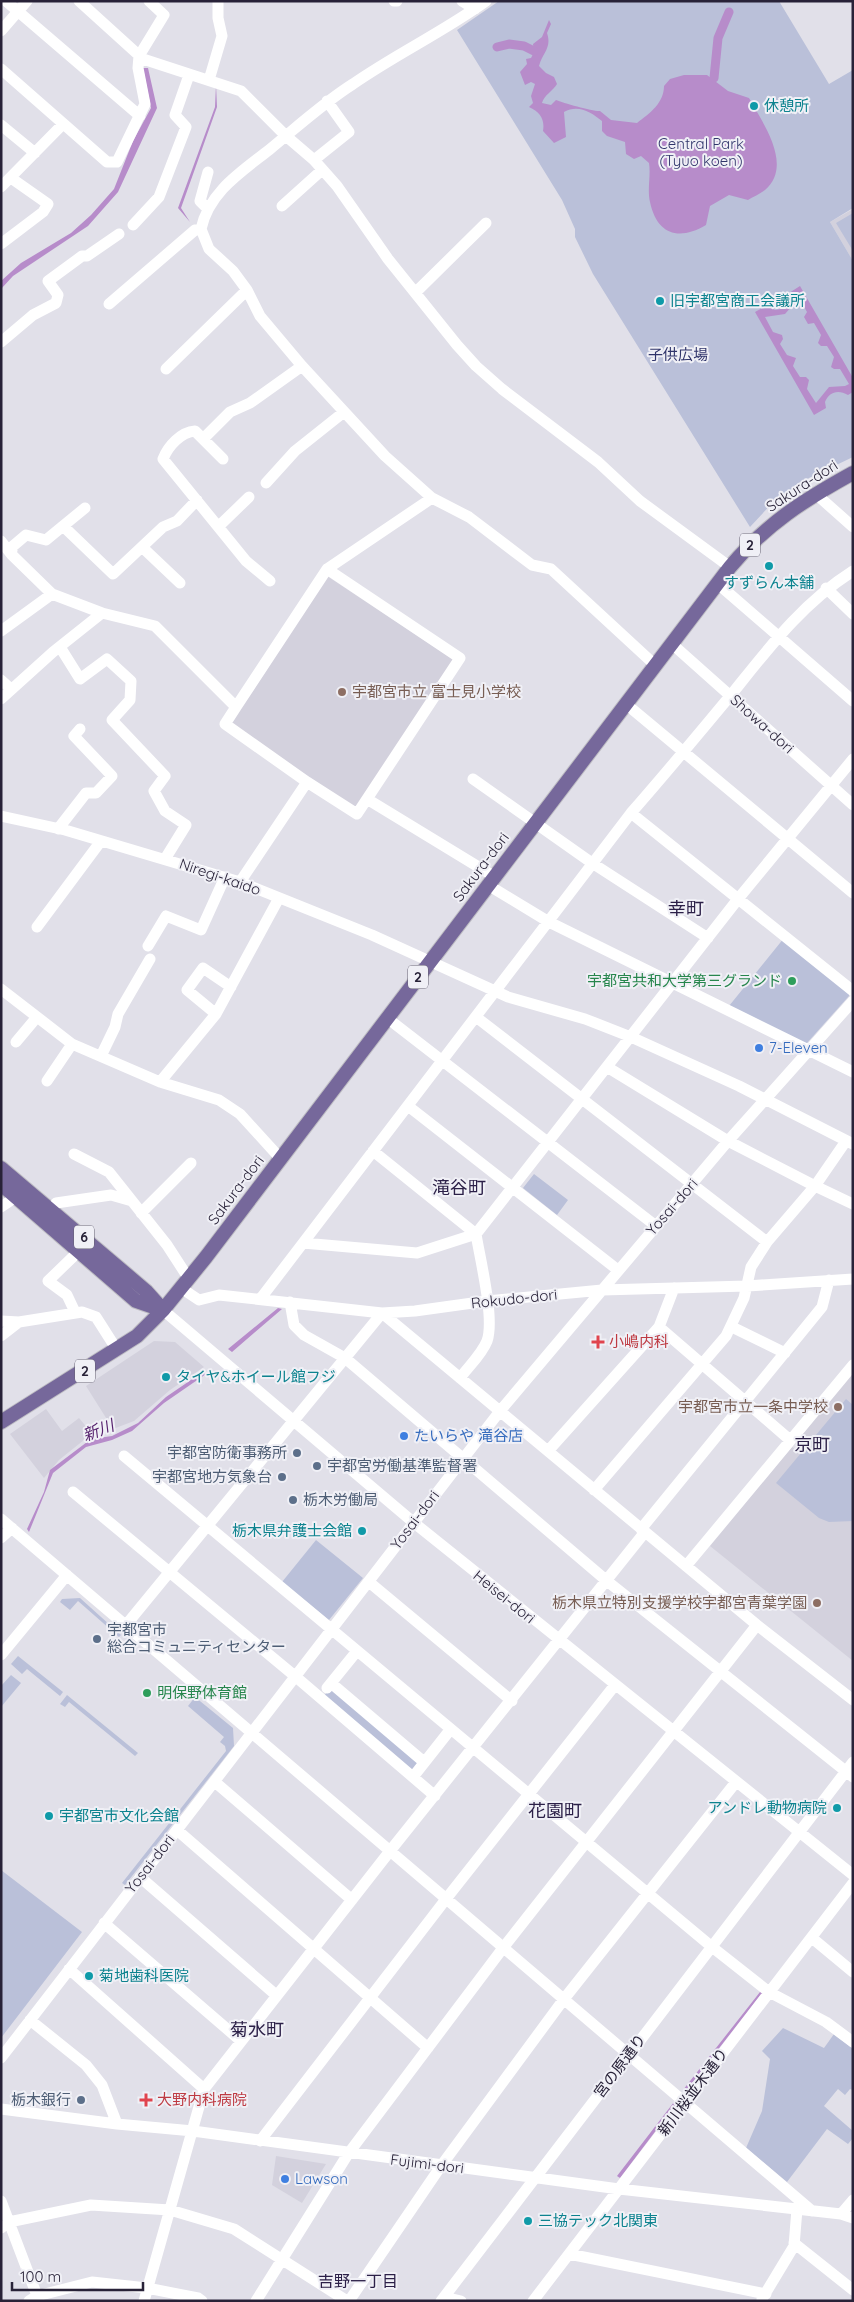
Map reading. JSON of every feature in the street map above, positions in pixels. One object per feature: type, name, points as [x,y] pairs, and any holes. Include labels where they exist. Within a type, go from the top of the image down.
[{"type":"main road","name":"Sakura-dori","points":[[163,1310],[185,1284],[730,567],[767,528],[816,494],[853,473]]},
{"type":"main road","name":"6","points":[[1,1168],[146,1291],[163,1310]]},
{"type":"main road","name":"6","points":[[1,1184],[136,1301],[163,1310]]},
{"type":"main road","name":"2","points":[[1,1422],[117,1350],[137,1336],[163,1310]]},
{"type":"street","points":[[6,1],[140,116]]},
{"type":"street","points":[[1,31],[27,1]]},
{"type":"street","points":[[1,69],[107,162],[117,162],[145,104],[138,68],[145,59],[164,15],[149,1]]},
{"type":"street","points":[[209,80],[222,36],[218,18],[218,1]]},
{"type":"street","points":[[462,1],[475,9]]},
{"type":"street","points":[[486,1],[327,101],[223,187],[208,209],[201,229],[209,249],[234,272],[247,290],[260,316],[302,366],[385,456],[432,498],[469,517],[532,565],[551,569],[655,665]]},
{"type":"street","points":[[86,4],[145,59],[241,91],[286,136],[314,160],[342,194],[388,259],[457,345],[502,389],[598,462],[640,501],[730,567]]},
{"type":"street","points":[[133,225],[158,197],[186,127],[175,115],[189,75]]},
{"type":"street","points":[[314,160],[349,132],[327,101]]},
{"type":"street","points":[[1,187],[63,124]]},
{"type":"street","points":[[1,125],[35,153]]},
{"type":"street","points":[[282,206],[322,170]]},
{"type":"street","points":[[208,172],[200,196],[200,202],[208,209]]},
{"type":"street","points":[[1,244],[43,212],[48,204],[11,178]]},
{"type":"street","points":[[416,292],[486,223]]},
{"type":"street","points":[[109,304],[195,230],[201,229]]},
{"type":"street","points":[[1,342],[33,315],[56,303],[58,295],[48,281],[82,256],[87,256],[119,234]]},
{"type":"street","points":[[166,369],[247,290]]},
{"type":"street","points":[[203,439],[230,412],[250,403],[302,366]]},
{"type":"street","points":[[266,483],[295,452],[344,412]]},
{"type":"street","points":[[222,459],[195,431],[187,432],[166,450],[163,459],[246,561],[270,581]]},
{"type":"street","points":[[816,494],[853,527]]},
{"type":"street","points":[[219,526],[249,497]]},
{"type":"street","points":[[327,569],[460,658],[356,814],[224,724],[327,569],[432,498]]},
{"type":"street","points":[[63,526],[113,574],[163,527],[177,521],[197,500]]},
{"type":"street","points":[[11,554],[13,546],[26,535],[46,540],[85,508]]},
{"type":"street","points":[[1,541],[11,554],[52,594],[102,613],[155,626],[236,707]]},
{"type":"street","points":[[142,546],[180,583]]},
{"type":"street","points":[[261,1298],[631,813],[685,752],[777,636],[826,588],[853,571]]},
{"type":"street","points":[[717,583],[853,701]]},
{"type":"street","points":[[826,588],[853,614]]},
{"type":"street","points":[[1,631],[52,594]]},
{"type":"street","points":[[1,699],[102,613]]},
{"type":"street","name":"Showa-dori","points":[[673,640],[833,783],[853,805]]},
{"type":"street","points":[[60,647],[80,679],[107,659],[131,681],[130,700],[112,720],[166,776],[154,791],[165,811],[186,825],[165,859]]},
{"type":"street","points":[[1,680],[11,689]]},
{"type":"street","points":[[626,704],[853,894]]},
{"type":"street","points":[[58,829],[86,793],[96,793],[112,776],[74,736],[80,729]]},
{"type":"street","points":[[303,1243],[416,1253],[476,1234],[549,1144],[738,899],[853,759]]},
{"type":"street","points":[[473,779],[592,863],[708,938]]},
{"type":"street","points":[[240,882],[307,782]]},
{"type":"street","name":"Showa-dori","points":[[833,783],[853,795]]},
{"type":"street","points":[[367,799],[492,881],[549,922],[810,1049],[853,1072]]},
{"type":"street","points":[[631,813],[853,991]]},
{"type":"street","name":"Niregi-kaido","points":[[1,816],[58,829],[240,882],[431,961],[519,1001],[585,1019],[631,1037],[765,1099],[849,1143]]},
{"type":"street","points":[[37,927],[101,841]]},
{"type":"street","points":[[148,946],[166,916],[201,930],[225,877]]},
{"type":"street","points":[[160,1082],[216,1014],[279,898]]},
{"type":"street","points":[[101,1056],[115,1027],[118,1014],[150,959]]},
{"type":"street","points":[[216,1014],[187,990],[202,968],[231,987]]},
{"type":"street","points":[[1,988],[72,1044],[160,1082],[219,1100],[240,1114],[280,1158]]},
{"type":"street","name":"Yosai-dori","points":[[1,2058],[104,1923],[253,1734],[413,1522],[500,1411],[728,1141],[853,1001]]},
{"type":"street","points":[[16,1042],[37,1016]]},
{"type":"street","points":[[476,1017],[584,1098],[767,1242]]},
{"type":"street","points":[[387,1018],[656,1226]]},
{"type":"street","points":[[47,1081],[72,1044]]},
{"type":"street","points":[[607,1067],[728,1141],[853,1204]]},
{"type":"street","points":[[408,1106],[618,1270]]},
{"type":"street","points":[[594,1490],[732,1328],[744,1298],[751,1267],[767,1242],[849,1143]]},
{"type":"street","points":[[373,1151],[476,1234],[487,1301],[490,1333],[486,1342],[460,1378]]},
{"type":"street","points":[[74,1154],[109,1172],[167,1245],[185,1284]]},
{"type":"street","points":[[141,1213],[191,1163]]},
{"type":"street","points":[[56,1203],[111,1195],[132,1202]]},
{"type":"street","points":[[1,1207],[16,1197]]},
{"type":"street","points":[[75,1312],[67,1295],[48,1280],[79,1251]]},
{"type":"street","name":"Rokudo-dori","points":[[185,1284],[199,1300],[219,1295],[261,1298],[382,1313],[602,1290],[746,1286],[853,1279]]},
{"type":"street","points":[[144,2301],[204,2089],[390,1851],[512,1701],[606,1581],[643,1530],[822,1307],[829,1280]]},
{"type":"street","points":[[548,1451],[659,1327],[674,1288]]},
{"type":"street","points":[[286,1301],[294,1325],[304,1335],[345,1358],[606,1581],[849,1774]]},
{"type":"street","name":"Heisei-dori","points":[[163,1310],[413,1522],[853,1875]]},
{"type":"street","points":[[1,1321],[19,1322],[82,1312],[96,1317],[117,1350]]},
{"type":"street","points":[[126,1625],[382,1313],[757,1625],[853,1700]]},
{"type":"street","points":[[1,1336],[19,1322]]},
{"type":"street","points":[[659,1327],[790,1440]]},
{"type":"street","points":[[732,1328],[785,1353]]},
{"type":"street","points":[[686,1566],[853,1365]]},
{"type":"street","points":[[124,1456],[712,1947],[770,1992],[826,2022],[853,2042]]},
{"type":"street","points":[[73,1492],[320,1697],[435,1796]]},
{"type":"street","points":[[1,1519],[812,2211]]},
{"type":"street","points":[[1,1538],[12,1528]]},
{"type":"street","points":[[1,1655],[68,1575]]},
{"type":"street","points":[[369,1582],[512,1701]]},
{"type":"street","points":[[256,2301],[348,2154],[503,1948],[757,1625]]},
{"type":"street","points":[[320,1697],[357,1651]]},
{"type":"street","points":[[331,1683],[424,1762]]},
{"type":"street","points":[[260,2141],[446,1899],[615,1685]]},
{"type":"street","points":[[413,1777],[450,1730]]},
{"type":"street","name":"宮の原通り","points":[[443,2299],[799,1832],[849,1774],[853,1762]]},
{"type":"street","points":[[215,1782],[352,1900]]},
{"type":"street","points":[[5,2225],[91,2205],[170,2210],[234,2229],[348,2301],[441,2166],[564,2000],[736,1782]]},
{"type":"street","points":[[177,1830],[428,2048]]},
{"type":"street","points":[[140,1877],[276,1995]]},
{"type":"street","name":"新川桜並木通り","points":[[533,2301],[853,1883]]},
{"type":"street","points":[[104,1923],[241,2041]]},
{"type":"street","points":[[812,1938],[853,1972]]},
{"type":"street","points":[[69,1969],[204,2089]]},
{"type":"street","points":[[30,2020],[86,2065],[102,2085],[117,2124]]},
{"type":"street","name":"Fujimi-dori","points":[[1,2109],[117,2124],[193,2131],[348,2154],[619,2189],[841,2214],[853,2218]]},
{"type":"street","points":[[841,2214],[853,2200]]},
{"type":"street","points":[[1,2201],[5,2225],[35,2299],[92,2282],[147,2288],[198,2298],[202,2301]]},
{"type":"street","points":[[569,2254],[763,2297],[794,2243],[797,2209]]},
{"type":"street","points":[[794,2243],[853,2290]]},
{"type":"street","points":[[443,2299],[461,2301]]},
{"type":"shaded area","points":[[549,20],[551,24],[547,33],[548,46],[539,66],[546,73],[554,77],[557,84],[542,103],[551,105],[556,100],[600,111],[611,120],[637,123],[659,103],[664,86],[670,79],[684,75],[707,75],[728,91],[749,98],[773,144],[777,168],[773,180],[765,190],[748,200],[729,195],[710,206],[706,225],[696,230],[678,233],[664,228],[653,213],[650,202],[649,163],[641,156],[634,159],[626,154],[625,142],[607,136],[602,131],[602,121],[584,110],[574,109],[564,112],[566,137],[554,143],[543,131],[541,116],[529,107],[533,103],[531,96],[535,84],[531,82],[525,85],[520,72],[527,64],[526,59],[531,58],[534,52],[533,44],[542,37]]},
{"type":"shaded area","points":[[143,68],[148,68],[157,108],[118,192],[88,226],[13,276],[1,289],[1,281],[21,263],[71,233],[91,215],[114,189],[133,141],[151,108]]},
{"type":"shaded area","points":[[216,85],[217,107],[181,208],[190,222],[178,208],[215,107]]},
{"type":"shaded area","points":[[853,209],[853,261],[830,222]]},
{"type":"shaded area","points":[[800,286],[853,378],[853,392],[848,395],[834,392],[825,402],[826,408],[814,415],[755,312],[766,306],[775,310],[781,309],[789,299],[789,293]],"holes":[[[799,298],[807,312],[804,317],[808,324],[814,323],[821,335],[818,343],[821,346],[827,346],[834,357],[831,367],[840,369],[849,384],[829,387],[816,403],[807,389],[809,380],[806,377],[800,377],[793,366],[796,358],[787,355],[780,344],[783,339],[782,335],[773,332],[765,317],[785,314]]]},
{"type":"shaded area","name":"宇都宮市立 富士見小学校","points":[[327,576],[454,660],[357,809],[231,725]]},
{"type":"shaded area","points":[[278,1308],[282,1309],[232,1352],[228,1349]]},
{"type":"shaded area","points":[[154,1341],[175,1342],[204,1367],[170,1390],[134,1421],[113,1429],[86,1386]]},
{"type":"shaded area","points":[[204,1371],[206,1374],[164,1403],[132,1431],[112,1440],[86,1447],[53,1473],[29,1532],[27,1529],[44,1492],[50,1470],[91,1439],[112,1436],[138,1423],[166,1397]]},
{"type":"shaded area","name":"宇都宮市立一条中学校","points":[[853,1372],[853,1489],[794,1443]]},
{"type":"shaded area","points":[[46,1409],[62,1431],[79,1418],[94,1436],[84,1440],[59,1460],[44,1478],[10,1434]]},
{"type":"shaded area","name":"栃木県立特別支援学校宇都宮青葉学園","points":[[792,1447],[853,1495],[853,1661],[710,1546]]},
{"type":"shaded area","points":[[760,1992],[762,1993],[685,2092],[683,2090]]},
{"type":"shaded area","points":[[674,2102],[676,2104],[620,2178],[617,2176]]},
{"type":"shaded area","points":[[276,2156],[326,2164],[302,2203],[272,2185]]},
{"type":"green space","name":"Central Park (Tyuo koen)","points":[[499,1],[779,1],[829,84],[853,70],[853,208],[830,222],[853,261],[853,457],[809,478],[775,500],[750,527],[593,274],[575,237],[575,229],[562,200],[457,30]]},
{"type":"green space","points":[[853,213],[853,251],[836,223]]},
{"type":"green space","name":"宇都宮共和大学第三グランド","points":[[784,938],[849,993],[849,996],[807,1043],[804,1044],[729,1006]]},
{"type":"green space","points":[[534,1174],[568,1200],[557,1215],[523,1188]]},
{"type":"green space","points":[[846,1399],[853,1405],[853,1521],[829,1522],[819,1518],[776,1483]]},
{"type":"green space","points":[[316,1540],[363,1578],[329,1620],[282,1582]]},
{"type":"green space","points":[[80,1598],[121,1635],[119,1637],[78,1601],[70,1610],[60,1602],[62,1599]]},
{"type":"green space","points":[[18,1656],[63,1692],[60,1696],[27,1669],[22,1674],[11,1664]]},
{"type":"green space","points":[[11,1675],[21,1683],[1,1707],[1,1686]]},
{"type":"green space","points":[[331,1687],[420,1762],[413,1772],[324,1696]]},
{"type":"green space","points":[[67,1695],[138,1753],[135,1756],[69,1702],[65,1707],[60,1704]]},
{"type":"green space","points":[[195,1697],[233,1728],[234,1746],[125,1885],[122,1883],[226,1751],[225,1746],[220,1742],[224,1737],[188,1706]]},
{"type":"green space","points":[[1,1870],[82,1932],[1,2038]]},
{"type":"green space","points":[[783,2028],[824,2048],[834,2034],[853,2049],[853,2090],[850,2089],[845,2095],[838,2089],[824,2106],[853,2131],[853,2138],[848,2144],[827,2129],[787,2182],[746,2148],[762,2111],[770,2059],[762,2051]]},
{"type":"waterway","points":[[714,78],[718,38],[729,12]]},
{"type":"waterway","points":[[497,47],[509,44],[524,46],[534,51]]},
{"type":"place","name":"休憩所","points":[[754,106]]},
{"type":"place","name":"旧宇都宮商工会議所","points":[[660,301]]},
{"type":"place","name":"すずらん本舗","points":[[769,566]]},
{"type":"place","name":"宇都宮市立 富士見小学校","points":[[342,692]]},
{"type":"place","name":"宇都宮共和大学第三グランド","points":[[792,981]]},
{"type":"place","name":"7-Eleven","points":[[759,1048]]},
{"type":"place","name":"小嶋内科","points":[[598,1342]]},
{"type":"place","name":"タイヤ&ホイール館フジ","points":[[166,1377]]},
{"type":"place","name":"宇都宮市立一条中学校","points":[[838,1407]]},
{"type":"place","name":"たいらや 滝谷店","points":[[404,1436]]},
{"type":"place","name":"宇都宮防衛事務所","points":[[297,1453]]},
{"type":"place","name":"宇都宮労働基準監督署","points":[[317,1466]]},
{"type":"place","name":"宇都宮地方気象台","points":[[282,1477]]},
{"type":"place","name":"栃木労働局","points":[[293,1500]]},
{"type":"place","name":"栃木県弁護士会館","points":[[362,1531]]},
{"type":"place","name":"栃木県立特別支援学校宇都宮青葉学園","points":[[817,1603]]},
{"type":"place","name":"宇都宮市 総合コミュニティセンター","points":[[97,1639]]},
{"type":"place","name":"明保野体育館","points":[[147,1693]]},
{"type":"place","name":"アンドレ動物病院","points":[[837,1808]]},
{"type":"place","name":"宇都宮市文化会館","points":[[49,1816]]},
{"type":"place","name":"菊地歯科医院","points":[[89,1976]]},
{"type":"place","name":"栃木銀行","points":[[81,2100]]},
{"type":"place","name":"大野内科病院","points":[[146,2100]]},
{"type":"place","name":"Lawson","points":[[285,2179]]},
{"type":"place","name":"三協テック北関東","points":[[528,2221]]},
{"type":"district","name":"幸町","points":[[686,909]]},
{"type":"district","name":"滝谷町","points":[[459,1188]]},
{"type":"district","name":"京町","points":[[812,1445]]},
{"type":"district","name":"花園町","points":[[555,1811]]},
{"type":"district","name":"菊水町","points":[[257,2030]]},
{"type":"district","name":"吉野一丁目","points":[[358,2281]]},
{"type":"park label","name":"子供広場","points":[[678,355]]},
{"type":"water label","name":"新川","points":[[98,1430]]}]
